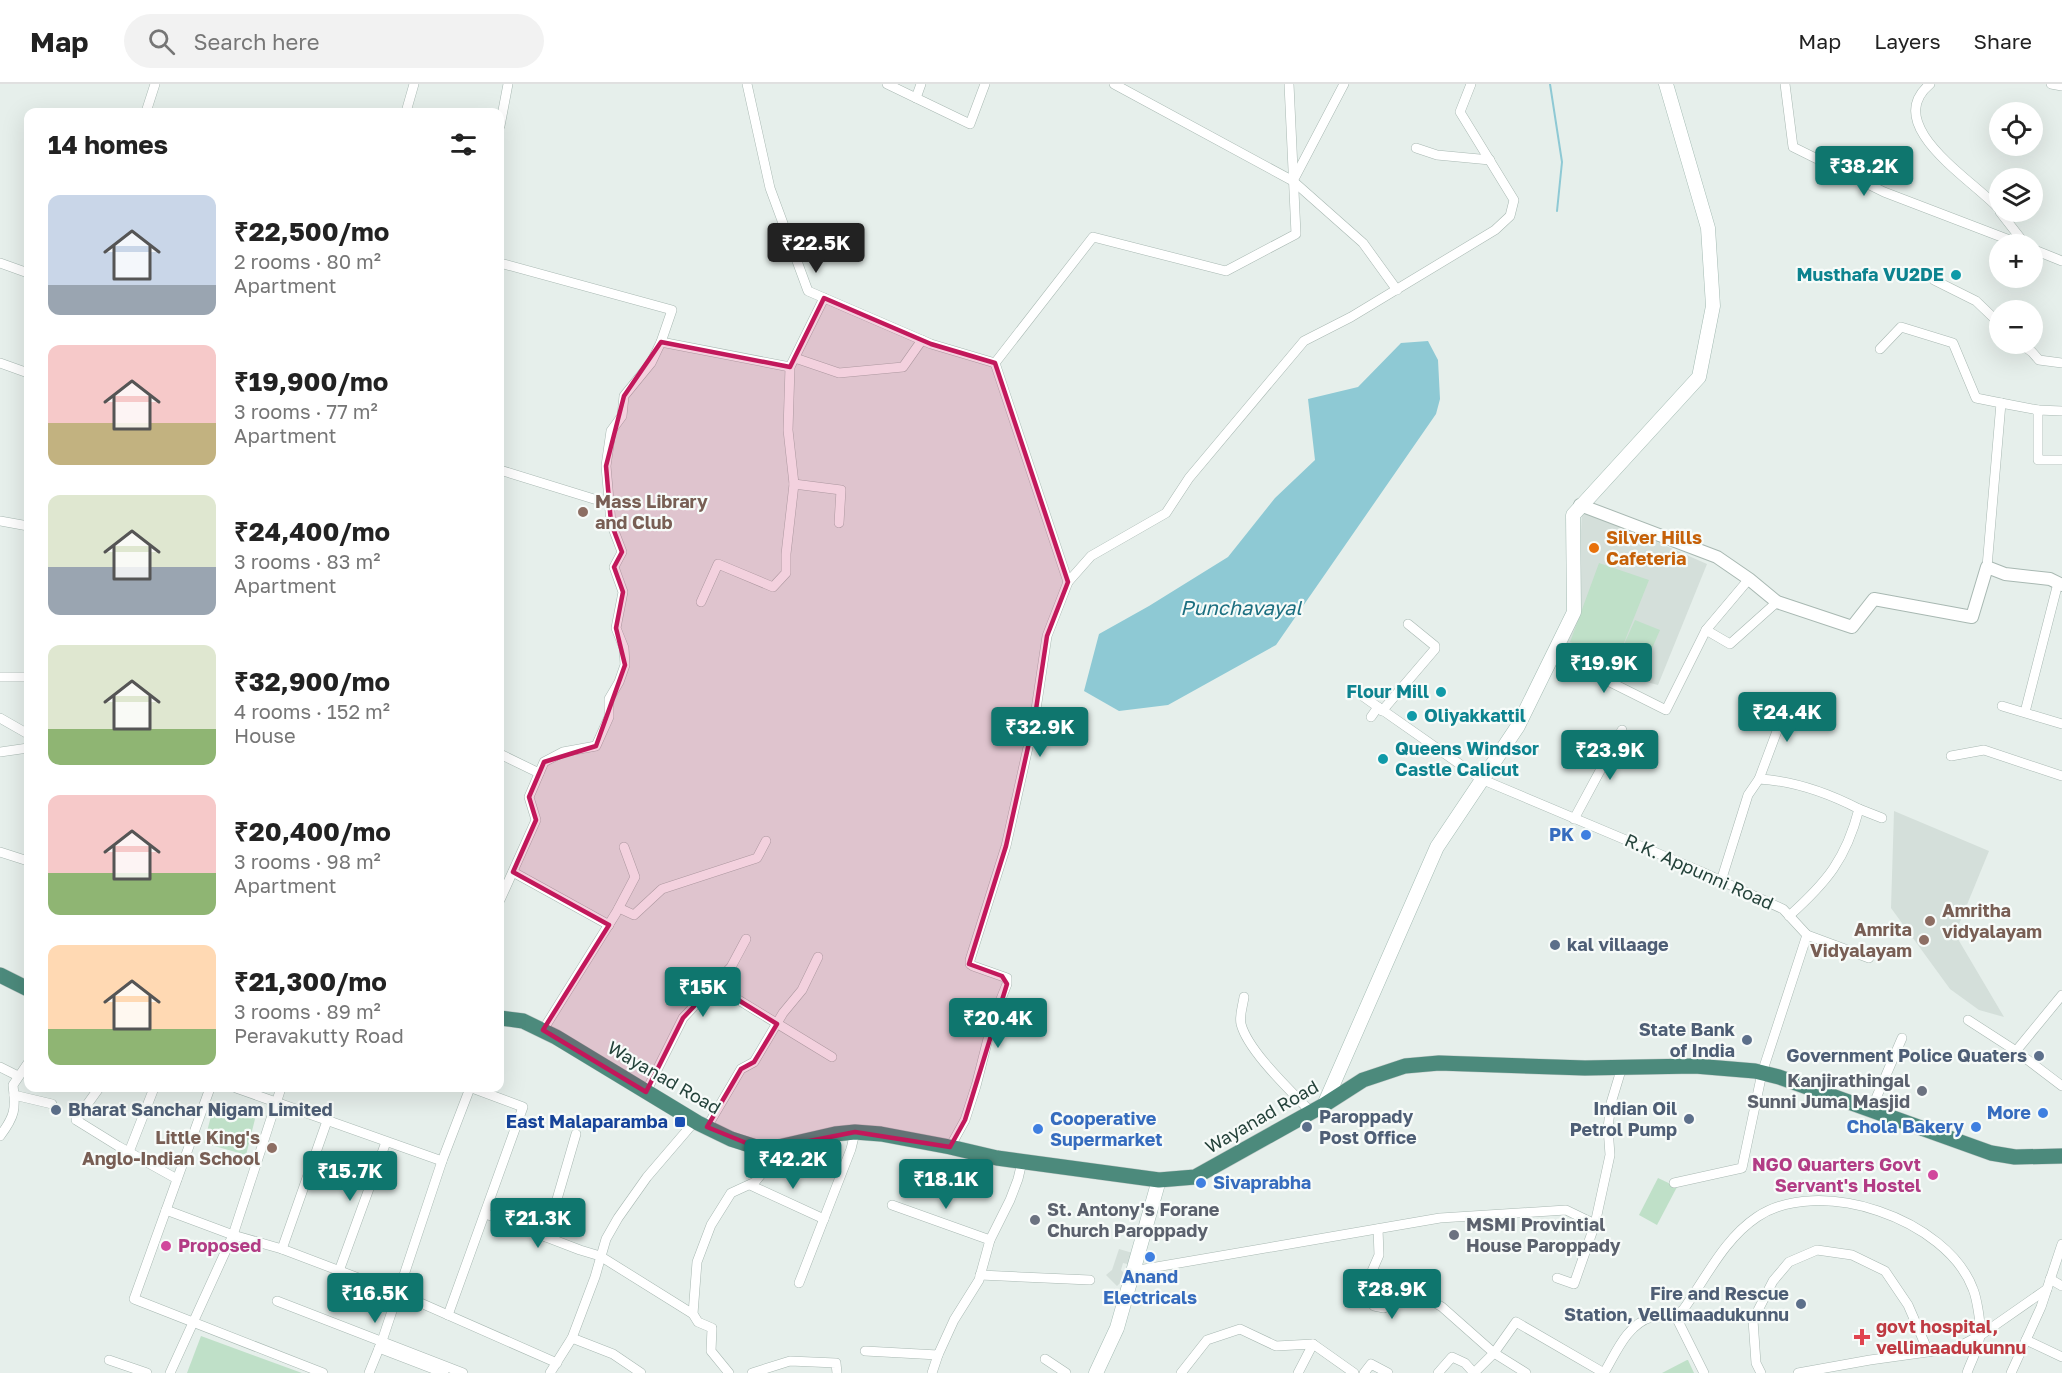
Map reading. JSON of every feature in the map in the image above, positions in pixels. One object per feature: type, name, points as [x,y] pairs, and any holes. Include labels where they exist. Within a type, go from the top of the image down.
[{"type":"highway","points":[[0,975],[24,987]]},
{"type":"highway","name":"Wayanad Road","points":[[504,1019],[523,1021],[543,1030],[701,1124],[731,1139],[756,1147],[783,1147],[835,1134],[855,1132],[881,1134],[1022,1162],[1159,1180],[1196,1177],[1317,1109],[1363,1080],[1405,1066],[1439,1063],[1730,1068],[1762,1073],[1991,1153],[2015,1157],[2062,1156]]},
{"type":"main road","points":[[1317,1109],[1437,848],[1518,726],[1574,612],[1573,515],[1699,377],[1713,306],[1708,228],[1666,84]]},
{"type":"main road","points":[[1096,1373],[1117,1328],[1159,1180]]},
{"type":"street","points":[[147,108],[155,84]]},
{"type":"street","points":[[407,108],[414,84]]},
{"type":"street","points":[[503,108],[508,84]]},
{"type":"street","points":[[747,84],[770,188],[808,291],[921,340],[995,363]]},
{"type":"street","points":[[887,84],[970,124],[985,84]]},
{"type":"street","points":[[916,98],[921,84]]},
{"type":"street","points":[[1114,84],[1293,181],[1363,243],[1397,290]]},
{"type":"street","points":[[995,363],[1093,237],[1226,271],[1296,234],[1289,84]]},
{"type":"street","points":[[1293,181],[1344,84]]},
{"type":"street","points":[[950,1147],[965,1120],[993,1019],[1007,984],[1007,978],[973,966],[970,960],[1006,846],[1035,716],[1047,636],[1068,582],[1091,556],[1166,513],[1189,478],[1304,341],[1397,290],[1495,230],[1510,216],[1514,200],[1460,112],[1471,84]]},
{"type":"street","points":[[1785,84],[1793,147],[1884,192],[1994,234]]},
{"type":"street","points":[[1930,84],[1922,91],[1915,110],[1918,128],[1938,154],[1989,201]]},
{"type":"street","points":[[2051,84],[2062,86]]},
{"type":"street","points":[[1416,148],[1437,155],[1490,160]]},
{"type":"street","points":[[2008,222],[2017,234]]},
{"type":"street","points":[[2043,253],[2062,261]]},
{"type":"street","points":[[0,263],[24,272]]},
{"type":"street","points":[[504,263],[672,310],[651,363],[624,396],[622,416],[611,431],[606,466],[612,523],[622,552],[614,567],[623,592],[616,628],[624,648],[625,665],[620,682],[609,699],[609,717],[596,746],[563,753],[544,762],[530,797],[536,820],[504,891]]},
{"type":"street","points":[[1934,280],[1976,302],[1989,314]]},
{"type":"street","points":[[701,602],[718,564],[773,587],[786,573],[794,484],[788,430],[793,363],[824,298]]},
{"type":"street","points":[[1880,349],[1901,327],[1953,343],[1976,398],[2038,410],[2062,411]]},
{"type":"street","points":[[661,342],[793,363],[839,373],[903,367],[921,340]]},
{"type":"street","points":[[2034,354],[2039,360],[2062,363]]},
{"type":"street","points":[[0,363],[24,372]]},
{"type":"street","points":[[995,363],[1068,582]]},
{"type":"street","points":[[1580,505],[1718,557],[1777,602],[1852,627],[1874,599],[1972,617],[1987,567],[2001,403]]},
{"type":"street","points":[[2038,410],[2038,460],[2062,460]]},
{"type":"street","points":[[504,471],[610,504]]},
{"type":"street","points":[[794,484],[841,490],[839,523]]},
{"type":"street","points":[[0,521],[24,525]]},
{"type":"street","points":[[1987,567],[2005,574],[2050,579],[2060,584],[2025,712]]},
{"type":"street","points":[[1552,656],[1586,670],[1666,710],[1706,630],[1749,579]]},
{"type":"street","points":[[1706,630],[1730,644],[1777,602]]},
{"type":"street","points":[[1371,717],[1435,649],[1435,646],[1408,624]]},
{"type":"street","points":[[0,677],[24,677]]},
{"type":"street","name":"R.K. Appunni Road","points":[[1364,697],[1481,779],[1783,909],[1807,935]]},
{"type":"street","points":[[1721,881],[1748,795],[1759,779],[1789,699]]},
{"type":"street","points":[[2002,706],[2062,724]]},
{"type":"street","points":[[0,718],[24,732]]},
{"type":"street","points":[[1574,819],[1623,730]]},
{"type":"street","points":[[0,752],[24,749]]},
{"type":"street","points":[[1951,756],[1984,750],[2062,776]]},
{"type":"street","points":[[504,756],[539,773]]},
{"type":"street","points":[[1759,779],[1784,781],[1839,798],[1882,818]]},
{"type":"street","points":[[1789,916],[1817,891],[1838,863],[1853,833],[1859,809]]},
{"type":"street","points":[[619,908],[634,915],[662,889],[757,858],[766,841]]},
{"type":"street","points":[[543,1030],[609,926],[635,877],[624,847]]},
{"type":"street","points":[[0,852],[24,860]]},
{"type":"street","points":[[513,872],[609,926]]},
{"type":"street","points":[[1674,1183],[1742,1168],[1762,1073],[1807,935],[1869,958]]},
{"type":"street","points":[[646,1092],[683,1018],[731,967],[746,939]]},
{"type":"street","points":[[550,1373],[572,1338],[595,1277],[606,1239],[618,1218],[647,1177],[701,1124],[741,1069],[754,1062],[777,1024],[802,990],[818,957]]},
{"type":"street","points":[[714,985],[832,1057]]},
{"type":"street","points":[[2016,1051],[2062,995]]},
{"type":"street","points":[[1244,997],[1240,1022],[1245,1036],[1263,1059],[1317,1109]]},
{"type":"street","points":[[1968,1020],[2016,1051],[2062,1086]]},
{"type":"street","points":[[1871,1110],[1902,1038]]},
{"type":"street","points":[[0,1067],[18,1076]]},
{"type":"street","points":[[1557,1278],[1574,1284],[1595,1224],[1610,1155],[1608,1128],[1611,1103],[1622,1067]]},
{"type":"street","points":[[0,1136],[11,1121],[16,1106],[13,1085],[24,1068]]},
{"type":"street","points":[[96,1092],[76,1120],[177,1179]]},
{"type":"street","points":[[129,1152],[152,1092]]},
{"type":"street","points":[[209,1092],[134,1299],[323,1373]]},
{"type":"street","points":[[248,1092],[442,1161]]},
{"type":"street","points":[[170,1373],[234,1235],[279,1092]]},
{"type":"street","points":[[369,1373],[381,1345],[442,1161],[469,1092]]},
{"type":"street","points":[[448,1315],[523,1107],[482,1092]]},
{"type":"street","points":[[14,1095],[52,1104]]},
{"type":"street","points":[[282,1249],[327,1121]]},
{"type":"street","points":[[799,1283],[851,1149],[855,1132]]},
{"type":"street","points":[[546,1237],[576,1134]]},
{"type":"street","points":[[339,1271],[386,1142]]},
{"type":"street","points":[[693,1314],[697,1262],[711,1225],[731,1193],[756,1182],[783,1147]]},
{"type":"street","points":[[932,1373],[954,1320],[980,1275],[990,1240],[1010,1200],[1022,1162]]},
{"type":"street","points":[[750,1185],[824,1219]]},
{"type":"street","points":[[1438,1373],[1452,1357],[1465,1363],[1474,1373],[1494,1353],[1516,1322],[1604,1373],[1626,1335],[1640,1323],[1652,1317],[1675,1315],[1683,1310],[1732,1237],[1758,1216],[1788,1203],[1829,1200],[1871,1209],[1903,1220],[1941,1244],[1965,1273],[1974,1290],[1981,1335],[1967,1373]]},
{"type":"street","points":[[892,1204],[990,1240]]},
{"type":"street","points":[[166,1210],[234,1235],[282,1249],[398,1293],[557,1363]]},
{"type":"street","points":[[1133,1270],[1440,1218],[1566,1210],[1595,1224]]},
{"type":"street","points":[[486,1214],[600,1256],[693,1314],[698,1322],[712,1328],[711,1351],[729,1373]]},
{"type":"street","points":[[1378,1229],[1379,1255],[1366,1286],[1365,1296],[1374,1306],[1384,1308],[1405,1285],[1442,1307],[1494,1353],[1526,1373]]},
{"type":"street","points":[[2011,1373],[2047,1289],[2062,1244]]},
{"type":"street","points":[[1761,1373],[1756,1363],[1753,1320],[1773,1281],[1789,1262],[1817,1250],[1852,1255],[1886,1271],[1908,1305],[1928,1351]]},
{"type":"street","points":[[980,1275],[1090,1280]]},
{"type":"street","points":[[2050,1279],[2062,1286]]},
{"type":"street","points":[[1798,1373],[1956,1348],[1981,1335],[2047,1289]]},
{"type":"street","points":[[277,1301],[444,1373]]},
{"type":"street","points":[[1675,1315],[1704,1373]]},
{"type":"street","points":[[1181,1373],[1207,1340],[1240,1329],[1276,1346],[1313,1344],[1353,1373]]},
{"type":"street","points":[[572,1338],[613,1354],[641,1373]]},
{"type":"street","points":[[2026,1340],[2062,1357]]},
{"type":"street","points":[[1298,1373],[1313,1344]]},
{"type":"street","points":[[381,1345],[463,1373]]},
{"type":"street","points":[[865,1351],[938,1356]]},
{"type":"street","points":[[1045,1359],[1066,1373]]},
{"type":"street","points":[[109,1360],[147,1373]]},
{"type":"street","points":[[752,1373],[790,1361],[836,1363],[837,1373]]},
{"type":"street","points":[[1364,1373],[1371,1364],[1388,1373]]},
{"type":"highlighted area","points":[[824,298],[931,344],[995,363],[1068,582],[1047,636],[1035,716],[1006,846],[969,964],[1002,976],[1007,984],[965,1120],[950,1147],[855,1132],[774,1148],[756,1147],[707,1127],[741,1069],[754,1062],[777,1024],[714,985],[683,1018],[646,1092],[543,1030],[609,925],[513,872],[536,820],[529,797],[544,762],[596,746],[625,665],[616,628],[623,592],[614,567],[622,552],[611,523],[606,466],[624,396],[661,342],[790,367]]},
{"type":"shaded area","points":[[1582,509],[1707,564],[1658,685],[1627,677],[1565,650],[1578,603]]},
{"type":"shaded area","name":"Amritha vidyalayam","points":[[1894,811],[1989,851],[1955,934],[2004,1017],[1979,1010],[1950,989],[1891,908]]},
{"type":"shaded area","points":[[1119,1249],[1136,1254],[1132,1265],[1123,1263],[1121,1270],[1127,1276],[1117,1286],[1106,1275],[1112,1270]]},
{"type":"green space","points":[[1599,563],[1649,580],[1620,653],[1635,620],[1660,630],[1642,672],[1618,660],[1570,642]]},
{"type":"green space","points":[[215,1101],[257,1111],[246,1155],[204,1143]]},
{"type":"green space","points":[[1658,1178],[1677,1187],[1657,1225],[1639,1215]]},
{"type":"green space","points":[[201,1336],[302,1373],[187,1373]]},
{"type":"green space","points":[[1687,1360],[1694,1373],[1662,1373]]},
{"type":"water","name":"Punchavayal","points":[[1428,341],[1438,360],[1440,399],[1436,414],[1276,645],[1168,705],[1119,711],[1084,691],[1099,634],[1228,557],[1275,498],[1315,460],[1308,399],[1358,387],[1401,343]]},
{"type":"waterway","points":[[1550,84],[1562,162],[1557,211]]},
{"type":"place","name":"Musthafa VU2DE","points":[[1956,275]]},
{"type":"place","name":"Mass Library and Club","points":[[583,512]]},
{"type":"place","name":"Silver Hills Cafeteria","points":[[1594,548]]},
{"type":"place","name":"Flour Mill","points":[[1441,692]]},
{"type":"place","name":"Oliyakkattil","points":[[1412,716]]},
{"type":"place","name":"Queens Windsor Castle Calicut","points":[[1383,759]]},
{"type":"place","name":"PK","points":[[1586,835]]},
{"type":"place","name":"Amritha vidyalayam","points":[[1930,921]]},
{"type":"place","name":"Amrita Vidyalayam","points":[[1924,940]]},
{"type":"place","name":"kal villaage","points":[[1555,945]]},
{"type":"place","name":"State Bank of India","points":[[1747,1040]]},
{"type":"place","name":"Government Police Quaters","points":[[2039,1056]]},
{"type":"place","name":"Kanjirathingal Sunni Juma Masjid","points":[[1922,1091]]},
{"type":"place","name":"Bharat Sanchar Nigam Limited","points":[[56,1110]]},
{"type":"place","name":"More","points":[[2043,1113]]},
{"type":"place","name":"Indian Oil Petrol Pump","points":[[1689,1119]]},
{"type":"place","name":"East Malaparamba","points":[[680,1122]]},
{"type":"place","name":"Paroppady Post Office","points":[[1307,1127]]},
{"type":"place","name":"Chola Bakery","points":[[1976,1127]]},
{"type":"place","name":"Cooperative Supermarket","points":[[1038,1129]]},
{"type":"place","name":"Little King's Anglo-Indian School","points":[[272,1148]]},
{"type":"place","name":"NGO Quarters Govt Servant's Hostel","points":[[1933,1175]]},
{"type":"place","name":"Sivaprabha","points":[[1201,1183]]},
{"type":"place","name":"St. Antony's Forane Church Paroppady","points":[[1035,1220]]},
{"type":"place","name":"MSMI Provintial House Paroppady","points":[[1454,1235]]},
{"type":"place","name":"Proposed","points":[[166,1246]]},
{"type":"place","name":"Anand Electricals","points":[[1150,1257]]},
{"type":"place","name":"Fire and Rescue Station, Vellimaadukunnu","points":[[1801,1304]]},
{"type":"place","name":"govt hospital, vellimaadukunnu","points":[[1862,1337]]}]
